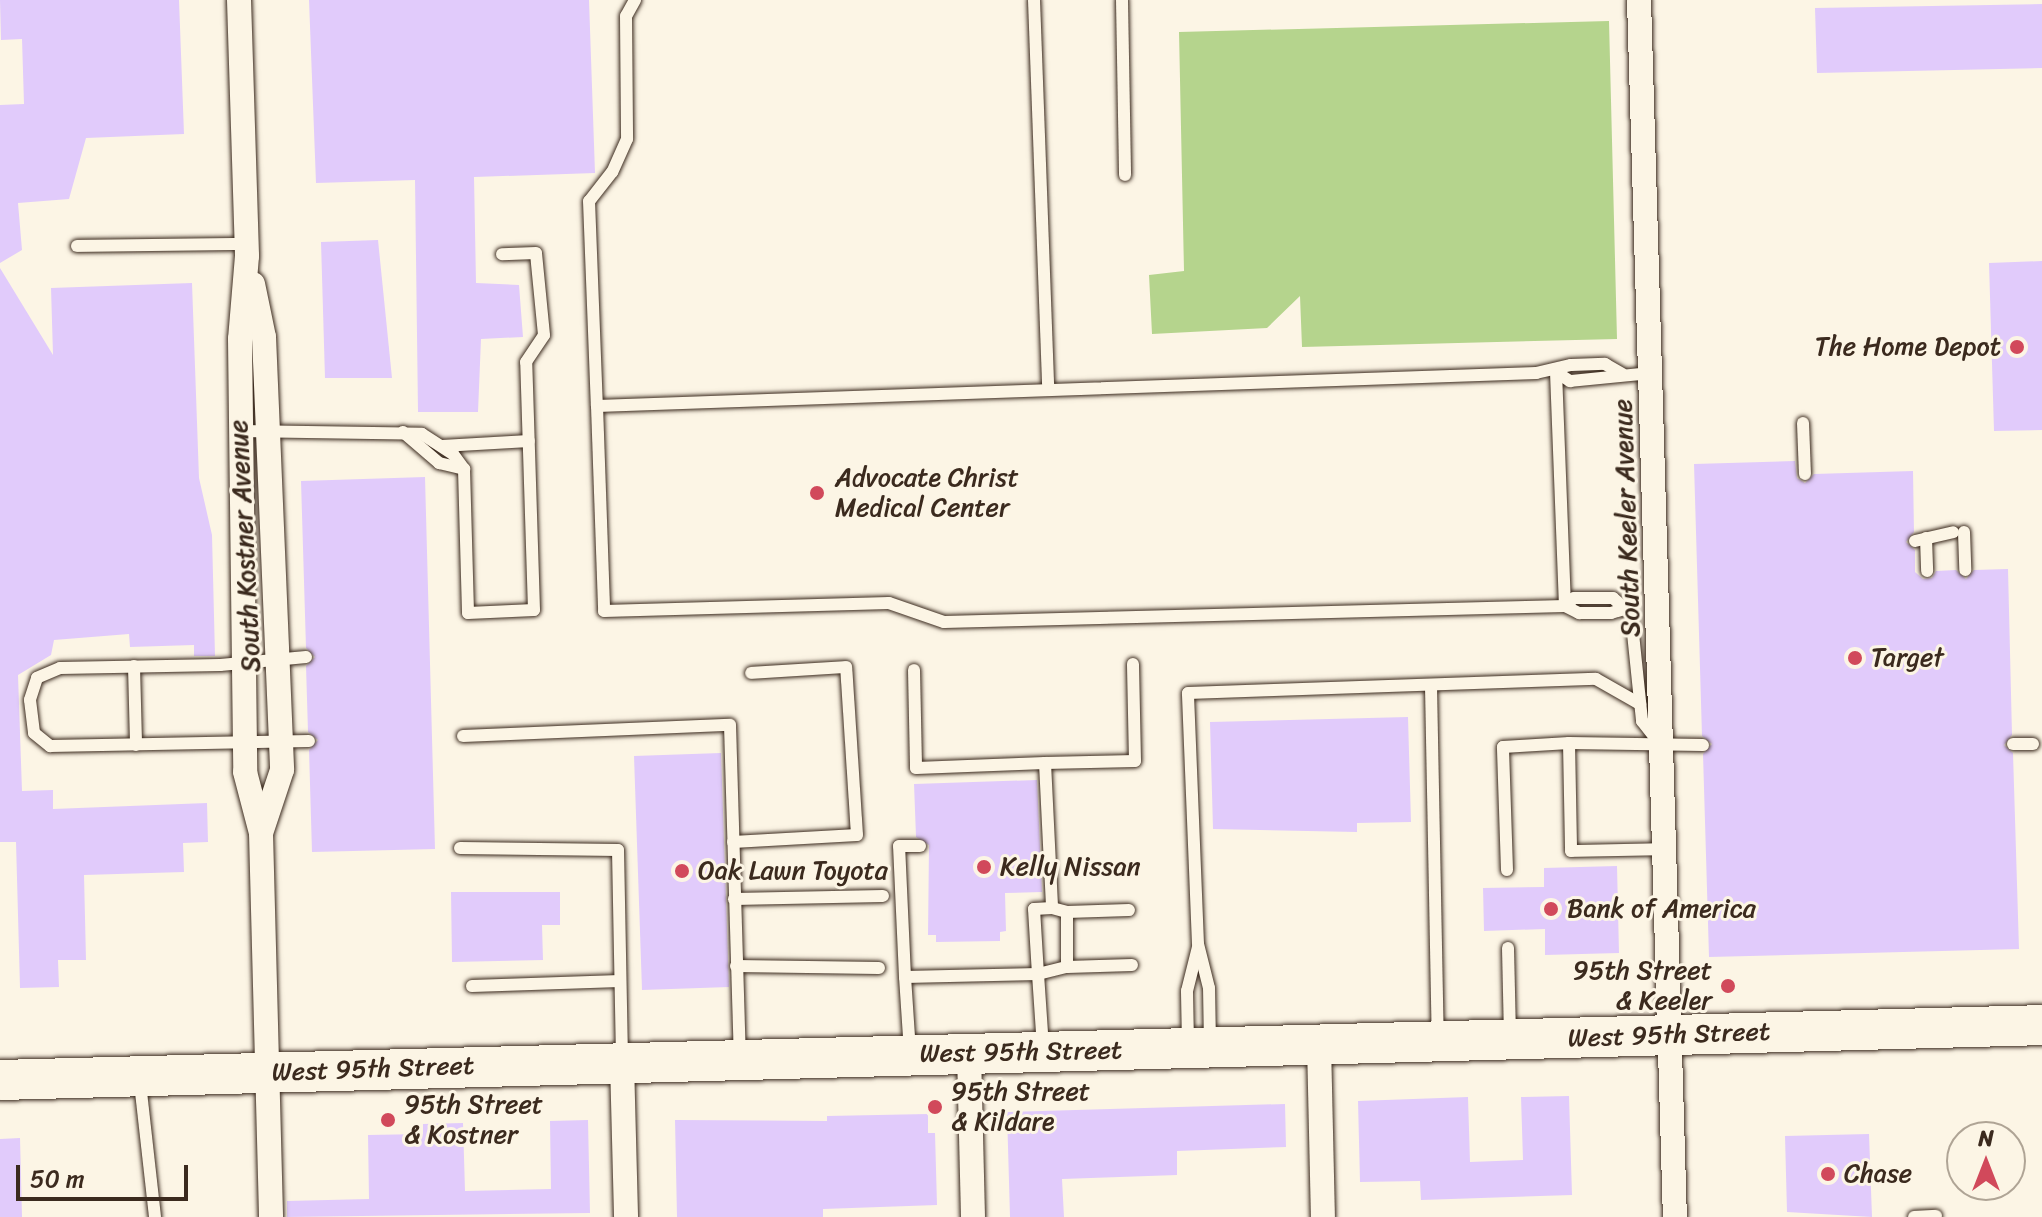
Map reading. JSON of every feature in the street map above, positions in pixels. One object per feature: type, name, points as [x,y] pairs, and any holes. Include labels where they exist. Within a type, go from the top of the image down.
[{"type":"main road","name":"West 95th Street","points":[[0,1080],[2042,1025]]},
{"type":"street","name":"South Kostner Avenue","points":[[239,0],[247,250],[240,339],[244,742],[245,772],[261,833],[271,1217]]},
{"type":"street","name":"South Keeler Avenue","points":[[1639,0],[1675,1217]]},
{"type":"street","name":"South Kostner Avenue","points":[[247,250],[264,337],[282,770],[261,833]]},
{"type":"street","points":[[1319,1044],[1323,1217]]},
{"type":"street","points":[[969,1053],[973,1217]]},
{"type":"street","points":[[622,1062],[626,1217]]},
{"type":"lane","points":[[635,0],[626,16],[627,139],[612,172],[589,201],[604,611],[889,603],[944,622],[1565,606],[1579,613],[1624,609],[1631,614],[1642,721],[1661,745]]},
{"type":"lane","points":[[1034,0],[1048,390]]},
{"type":"lane","points":[[1122,0],[1125,175]]},
{"type":"lane","points":[[77,246],[247,250]]},
{"type":"lane","points":[[241,431],[403,432],[422,434],[442,446],[464,469],[468,613],[534,610],[526,362],[544,335],[536,253],[502,254]]},
{"type":"lane","points":[[597,406],[1556,372],[1570,381],[1607,380],[1622,374],[1650,373]]},
{"type":"lane","points":[[1556,372],[1565,606]]},
{"type":"lane","points":[[1803,423],[1805,474]]},
{"type":"lane","points":[[403,432],[439,463],[464,469]]},
{"type":"lane","points":[[442,446],[529,441]]},
{"type":"lane","points":[[1927,571],[1920,539],[1958,532],[1965,570]]},
{"type":"lane","points":[[306,657],[242,664],[60,668],[37,678],[30,700],[34,733],[50,746],[309,741]]},
{"type":"lane","points":[[914,670],[916,768],[1135,761],[1133,664]]},
{"type":"lane","points":[[134,666],[136,745]]},
{"type":"lane","points":[[733,842],[857,835],[846,667],[751,673]]},
{"type":"lane","points":[[1199,1047],[1209,988],[1198,944],[1188,693],[1596,679],[1640,704]]},
{"type":"lane","points":[[1431,686],[1439,1041]]},
{"type":"lane","points":[[463,736],[730,725],[740,1059]]},
{"type":"lane","points":[[1569,743],[1571,851],[1665,849]]},
{"type":"lane","points":[[1507,870],[1503,747],[1569,743],[1703,745]]},
{"type":"lane","points":[[2013,744],[2033,744]]},
{"type":"lane","points":[[1045,763],[1052,908]]},
{"type":"lane","points":[[910,1055],[899,846],[920,846]]},
{"type":"lane","points":[[460,848],[618,850],[622,1062]]},
{"type":"lane","points":[[734,899],[883,896]]},
{"type":"lane","points":[[1043,1051],[1034,909],[1052,908],[1067,912],[1129,910]]},
{"type":"lane","points":[[1067,912],[1067,967]]},
{"type":"lane","points":[[1198,944],[1187,991],[1199,1047]]},
{"type":"lane","points":[[1508,948],[1510,1039]]},
{"type":"lane","points":[[905,977],[1038,974],[1067,967],[1132,965]]},
{"type":"lane","points":[[736,966],[879,968]]},
{"type":"lane","points":[[472,986],[620,981]]},
{"type":"lane","points":[[140,1076],[155,1217]]},
{"type":"lane","points":[[1914,1217],[1936,1216]]},
{"type":"green space","points":[[1609,21],[1617,339],[1302,347],[1300,296],[1267,328],[1152,334],[1149,275],[1184,271],[1179,32]]},
{"type":"building","points":[[0,0],[179,0],[184,134],[86,138],[69,199],[18,203],[22,250],[0,263],[0,105],[24,104],[22,39],[1,40]]},
{"type":"building","points":[[309,0],[589,0],[595,173],[474,177],[476,283],[519,285],[523,337],[481,339],[478,412],[418,412],[415,180],[316,183]]},
{"type":"building","points":[[2042,4],[2042,68],[1817,73],[1815,8]]},
{"type":"building","points":[[378,240],[392,378],[325,378],[321,242]]},
{"type":"building","name":"The Home Depot","points":[[2042,261],[2042,430],[1994,431],[1989,263]]},
{"type":"building","points":[[0,268],[53,355],[51,288],[192,283],[199,478],[212,535],[215,656],[194,656],[194,645],[130,647],[129,634],[54,640],[51,655],[18,675],[22,791],[53,790],[53,809],[207,803],[208,842],[183,843],[184,872],[84,875],[86,960],[58,960],[59,987],[20,988],[16,842],[0,842]]},
{"type":"building","name":"Target","points":[[1795,461],[1797,478],[1805,483],[1814,474],[1913,471],[1914,532],[1906,542],[1915,550],[1915,572],[1923,579],[1932,578],[1936,571],[1956,570],[1966,579],[1974,570],[2008,569],[2012,735],[2004,745],[2013,753],[2019,949],[1709,957],[1703,754],[1712,744],[1702,736],[1694,464]]},
{"type":"building","points":[[425,477],[435,849],[312,852],[309,750],[318,740],[308,732],[306,666],[315,657],[306,648],[301,481]]},
{"type":"building","points":[[1408,717],[1411,822],[1357,823],[1357,832],[1213,829],[1210,722]]},
{"type":"building","name":"Oak Lawn Toyota","points":[[721,753],[729,987],[642,990],[634,756]]},
{"type":"building","name":"Kelly Nissan","points":[[1037,780],[1042,892],[1005,893],[1006,931],[1000,932],[1000,941],[936,942],[936,935],[928,935],[929,845],[916,837],[914,784]]},
{"type":"building","name":"Bank of America","points":[[1617,866],[1619,953],[1545,955],[1545,929],[1484,931],[1483,888],[1544,887],[1544,868]]},
{"type":"building","points":[[451,892],[560,892],[560,925],[542,925],[543,960],[452,962]]},
{"type":"building","points":[[1569,1096],[1572,1195],[1421,1200],[1420,1181],[1360,1182],[1358,1101],[1468,1097],[1470,1162],[1523,1160],[1521,1097]]},
{"type":"building","points":[[1285,1104],[1286,1147],[1177,1151],[1177,1175],[1062,1179],[1064,1217],[1010,1217],[1007,1112]]},
{"type":"building","points":[[928,1114],[928,1133],[935,1133],[937,1205],[823,1209],[823,1217],[677,1217],[675,1120],[827,1121],[827,1116]]},
{"type":"building","points":[[588,1120],[590,1213],[287,1217],[287,1201],[369,1199],[368,1135],[423,1134],[423,1124],[463,1123],[465,1191],[551,1189],[550,1121]]},
{"type":"building","name":"Chase","points":[[1869,1134],[1872,1217],[1787,1212],[1785,1136]]},
{"type":"building","points":[[20,1138],[22,1217],[0,1217],[0,1139]]},
{"type":"place","name":"The Home Depot","points":[[2017,347]]},
{"type":"place","name":"Advocate Christ Medical Center","points":[[817,493]]},
{"type":"place","name":"Target","points":[[1855,658]]},
{"type":"place","name":"Kelly Nissan","points":[[984,867]]},
{"type":"place","name":"Oak Lawn Toyota","points":[[682,871]]},
{"type":"place","name":"Bank of America","points":[[1551,909]]},
{"type":"place","name":"95th Street & Keeler","points":[[1728,986]]},
{"type":"place","name":"95th Street & Kildare","points":[[935,1107]]},
{"type":"place","name":"95th Street & Kostner","points":[[388,1120]]},
{"type":"place","name":"Chase","points":[[1828,1174]]}]
